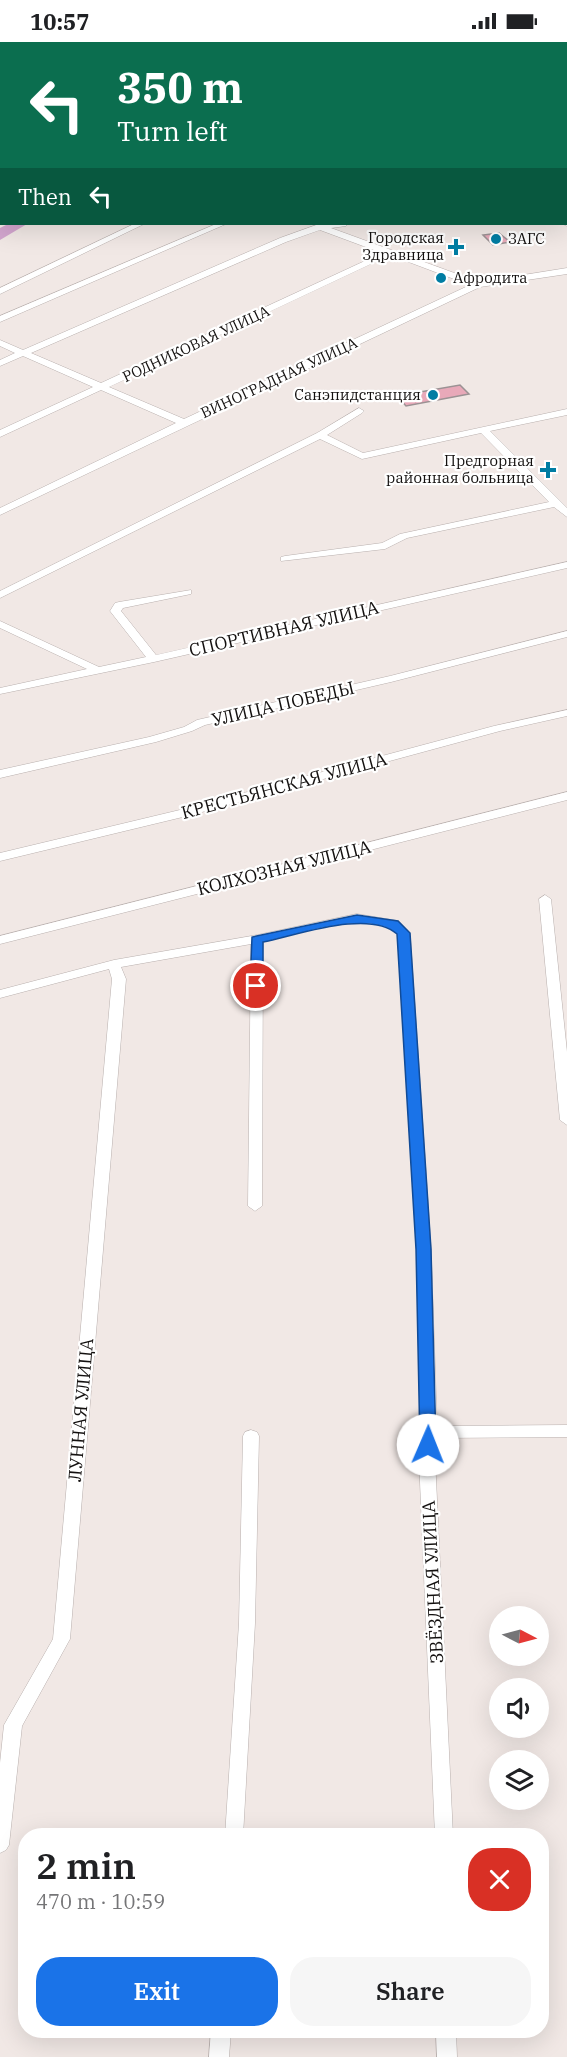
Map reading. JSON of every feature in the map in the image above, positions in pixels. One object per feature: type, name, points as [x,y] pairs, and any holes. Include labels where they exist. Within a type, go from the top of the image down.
[{"type":"street","points":[[0,291],[138,225]]},
{"type":"street","points":[[0,320],[220,225]]},
{"type":"street","points":[[0,363],[283,240],[319,227],[335,225]]},
{"type":"street","points":[[319,227],[478,285]]},
{"type":"street","name":"РОДНИКОВАЯ УЛИЦА","points":[[0,434],[390,252]]},
{"type":"street","name":"ВИНОГРАДНАЯ УЛИЦА","points":[[0,513],[184,423],[478,285],[567,271]]},
{"type":"street","points":[[0,343],[184,423]]},
{"type":"street","points":[[0,595],[320,435],[359,411]]},
{"type":"street","points":[[320,435],[362,456],[567,412]]},
{"type":"street","points":[[482,429],[567,514]]},
{"type":"street","points":[[285,559],[385,546],[404,536],[556,503]]},
{"type":"street","name":"СПОРТИВНАЯ УЛИЦА","points":[[0,691],[154,659],[567,565]]},
{"type":"street","points":[[154,659],[115,611],[119,604],[187,592]]},
{"type":"street","points":[[0,624],[99,671]]},
{"type":"street","name":"УЛИЦА ПОБЕДЫ","points":[[0,774],[152,740],[188,729],[201,722],[390,679],[567,634]]},
{"type":"street","name":"КРЕСТЬЯНСКАЯ УЛИЦА","points":[[0,857],[187,812],[498,728],[567,713]]},
{"type":"street","name":"КОЛХОЗНАЯ УЛИЦА","points":[[0,940],[567,796]]},
{"type":"street","points":[[545,898],[567,1119]]},
{"type":"street","name":"ЗВЁЗДНАЯ УЛИЦА","points":[[257,939],[357,918],[393,924],[404,933],[424,1249],[429,1432],[427,1458],[444,1828]]},
{"type":"street","points":[[0,994],[114,964],[257,939],[255,1206]]},
{"type":"street","name":"ЛУННАЯ УЛИЦА","points":[[0,1845],[13,1725],[61,1639],[118,991],[114,964]]},
{"type":"street","points":[[429,1432],[567,1431]]},
{"type":"street","points":[[234,1828],[247,1623],[251,1436]]},
{"type":"street","points":[[219,2057],[220,2038]]},
{"type":"street","points":[[446,2038],[447,2057]]},
{"type":"building","name":"ЗАГС","points":[[499,233],[510,242],[493,245],[483,235]]},
{"type":"building","name":"Санэпидстанция","points":[[460,385],[469,394],[406,406],[397,396]]},
{"type":"waterway","points":[[0,235],[17,225]]},
{"type":"place","name":"ЗАГС","points":[[496,239]]},
{"type":"place","name":"Городская Здравница","points":[[456,247]]},
{"type":"place","name":"Афродита","points":[[441,278]]},
{"type":"place","name":"Санэпидстанция","points":[[433,395]]},
{"type":"place","name":"Предгорная районная больница","points":[[548,470]]},
{"type":"route","points":[[256,986],[257,939],[357,918],[393,924],[404,933],[424,1249],[428,1445]]}]
